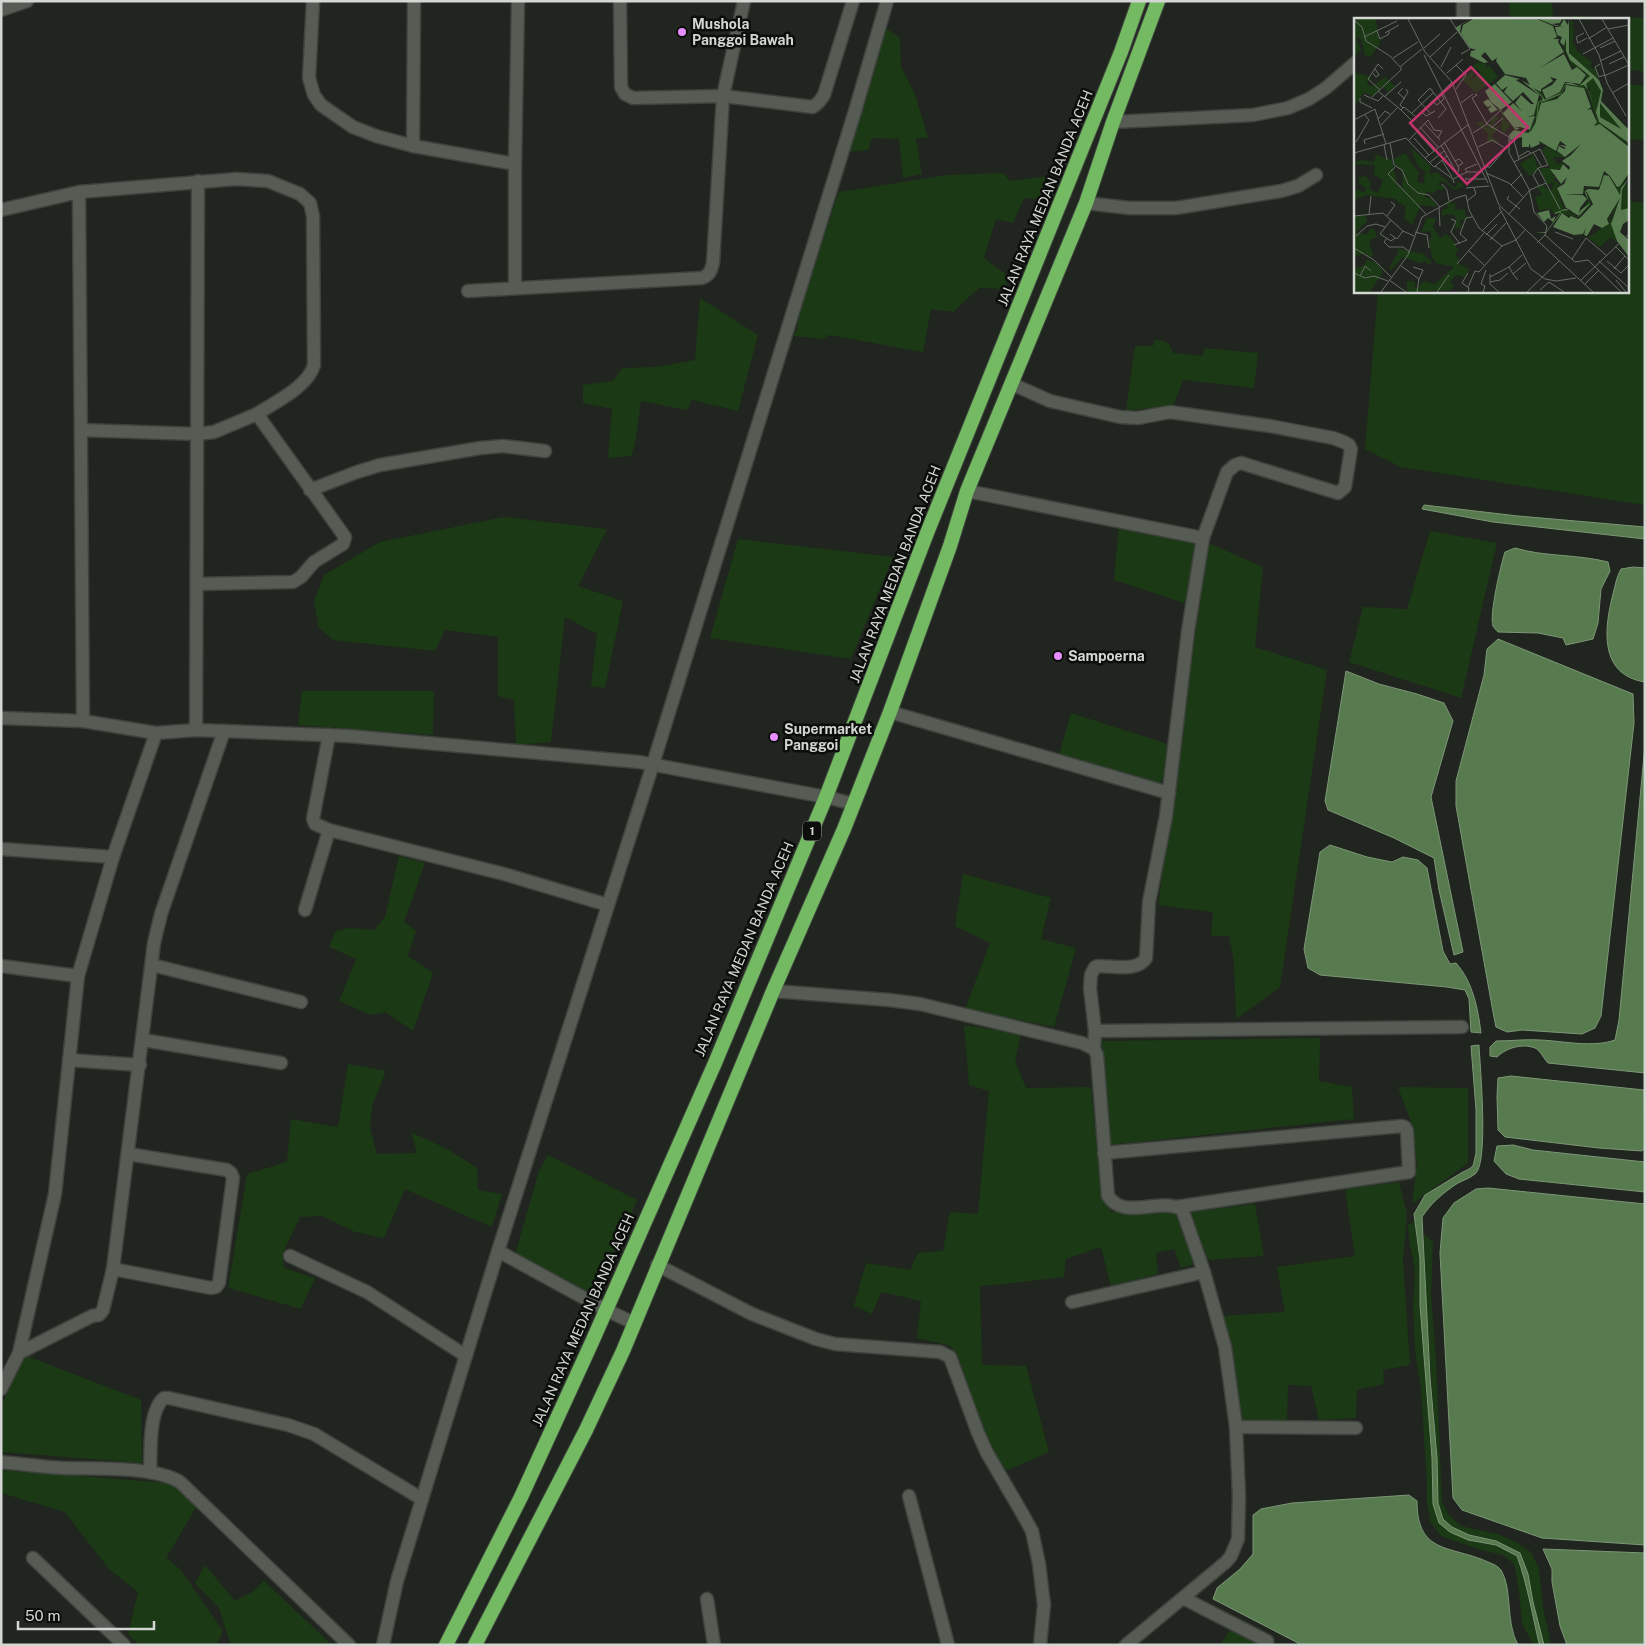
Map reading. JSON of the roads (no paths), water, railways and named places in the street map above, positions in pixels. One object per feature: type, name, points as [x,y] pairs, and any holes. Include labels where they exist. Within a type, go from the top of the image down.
[{"type":"highway","name":"JALAN RAYA MEDAN BANDA ACEH","points":[[446,1645],[521,1497],[715,1063],[826,797],[924,542],[1114,70],[1139,1]]},
{"type":"highway","name":"1","points":[[474,1645],[586,1430],[623,1351],[772,991],[854,804],[890,712],[950,546],[967,491],[1086,203],[1113,122],[1158,1]]},
{"type":"street","points":[[1,10],[27,1]]},
{"type":"street","points":[[313,1],[309,78],[314,95],[321,105],[353,127],[376,136],[413,146],[515,164]]},
{"type":"street","points":[[413,146],[414,1]]},
{"type":"street","points":[[516,287],[515,164],[518,1]]},
{"type":"street","points":[[620,1],[620,73],[621,87],[625,94],[633,98],[723,96],[813,107],[824,96],[853,1]]},
{"type":"street","points":[[468,291],[702,278],[707,276],[713,263],[723,96],[744,1]]},
{"type":"street","points":[[383,1645],[397,1581],[498,1251],[653,764],[821,222],[887,1]]},
{"type":"street","points":[[1462,1],[1463,18]]},
{"type":"street","points":[[1113,122],[1253,115],[1288,108],[1309,99],[1326,88],[1354,64]]},
{"type":"street","points":[[1086,203],[1129,208],[1176,208],[1281,191],[1298,186],[1316,175]]},
{"type":"street","points":[[1,210],[79,192],[236,179],[268,181],[300,194],[310,203],[313,216],[314,365],[312,373],[302,384],[257,414],[214,432],[197,434],[81,430]]},
{"type":"street","points":[[196,730],[198,181]]},
{"type":"street","points":[[79,192],[83,722]]},
{"type":"street","points":[[1012,384],[1050,401],[1120,416],[1138,418],[1170,412],[1333,438],[1349,445],[1351,449],[1345,487],[1338,493],[1241,463],[1235,465],[1227,472],[1204,538],[1188,631],[1166,816],[1149,902],[1146,958],[1135,966],[1098,966],[1091,975],[1090,988],[1095,1031],[1094,1049],[1098,1063],[1106,1190],[1114,1204],[1124,1208],[1170,1205],[1182,1210],[1204,1272],[1225,1347],[1236,1427],[1239,1496],[1238,1539],[1231,1556],[1126,1645]]},
{"type":"street","points":[[197,584],[293,582],[301,577],[314,562],[343,544],[345,537],[257,414]]},
{"type":"street","points":[[310,490],[380,465],[480,448],[503,446],[544,451]]},
{"type":"street","points":[[967,491],[1204,538]]},
{"type":"street","points":[[890,712],[1169,793]]},
{"type":"street","points":[[1,718],[83,722],[156,733],[196,730],[329,736],[653,764],[854,804]]},
{"type":"street","points":[[19,1354],[92,1316],[99,1315],[103,1310],[113,1269],[154,943],[161,914],[224,731]]},
{"type":"street","points":[[1,1389],[19,1354],[55,1194],[78,976],[113,857],[156,733]]},
{"type":"street","points":[[329,736],[312,819],[315,824],[329,830],[504,874],[608,905]]},
{"type":"street","points":[[305,910],[329,830]]},
{"type":"street","points":[[1,849],[113,857]]},
{"type":"street","points":[[152,965],[301,1002]]},
{"type":"street","points":[[1,966],[78,976]]},
{"type":"street","points":[[772,991],[920,1004],[1082,1043],[1094,1049]]},
{"type":"street","points":[[1095,1031],[1462,1027]]},
{"type":"street","points":[[143,1040],[281,1063]]},
{"type":"street","points":[[69,1060],[140,1065]]},
{"type":"street","points":[[1104,1153],[1402,1126],[1408,1132],[1409,1172],[1176,1207]]},
{"type":"street","points":[[113,1269],[211,1288],[216,1287],[219,1283],[233,1178],[227,1170],[128,1154]]},
{"type":"street","points":[[498,1251],[606,1310],[634,1323]]},
{"type":"street","points":[[290,1256],[366,1292],[466,1356]]},
{"type":"street","points":[[658,1265],[752,1314],[816,1340],[835,1344],[940,1352],[950,1357],[987,1453],[1032,1532],[1039,1564],[1044,1605],[1040,1645]]},
{"type":"street","points":[[1072,1302],[1204,1272]]},
{"type":"street","points":[[150,1472],[152,1429],[158,1405],[164,1398],[169,1398],[288,1425],[314,1434],[422,1499]]},
{"type":"street","points":[[1236,1427],[1356,1428]]},
{"type":"street","points":[[1,1462],[60,1468],[150,1472],[172,1477],[180,1482],[349,1645]]},
{"type":"street","points":[[909,1496],[948,1645]]},
{"type":"street","points":[[33,1558],[124,1645]]},
{"type":"street","points":[[1182,1598],[1270,1644]]},
{"type":"street","points":[[708,1599],[714,1645]]},
{"type":"place","name":"Mushola Panggoi Bawah","points":[[682,32]]},
{"type":"place","name":"Sampoerna","points":[[1058,656]]},
{"type":"place","name":"Supermarket Panggoi","points":[[774,737]]}]
